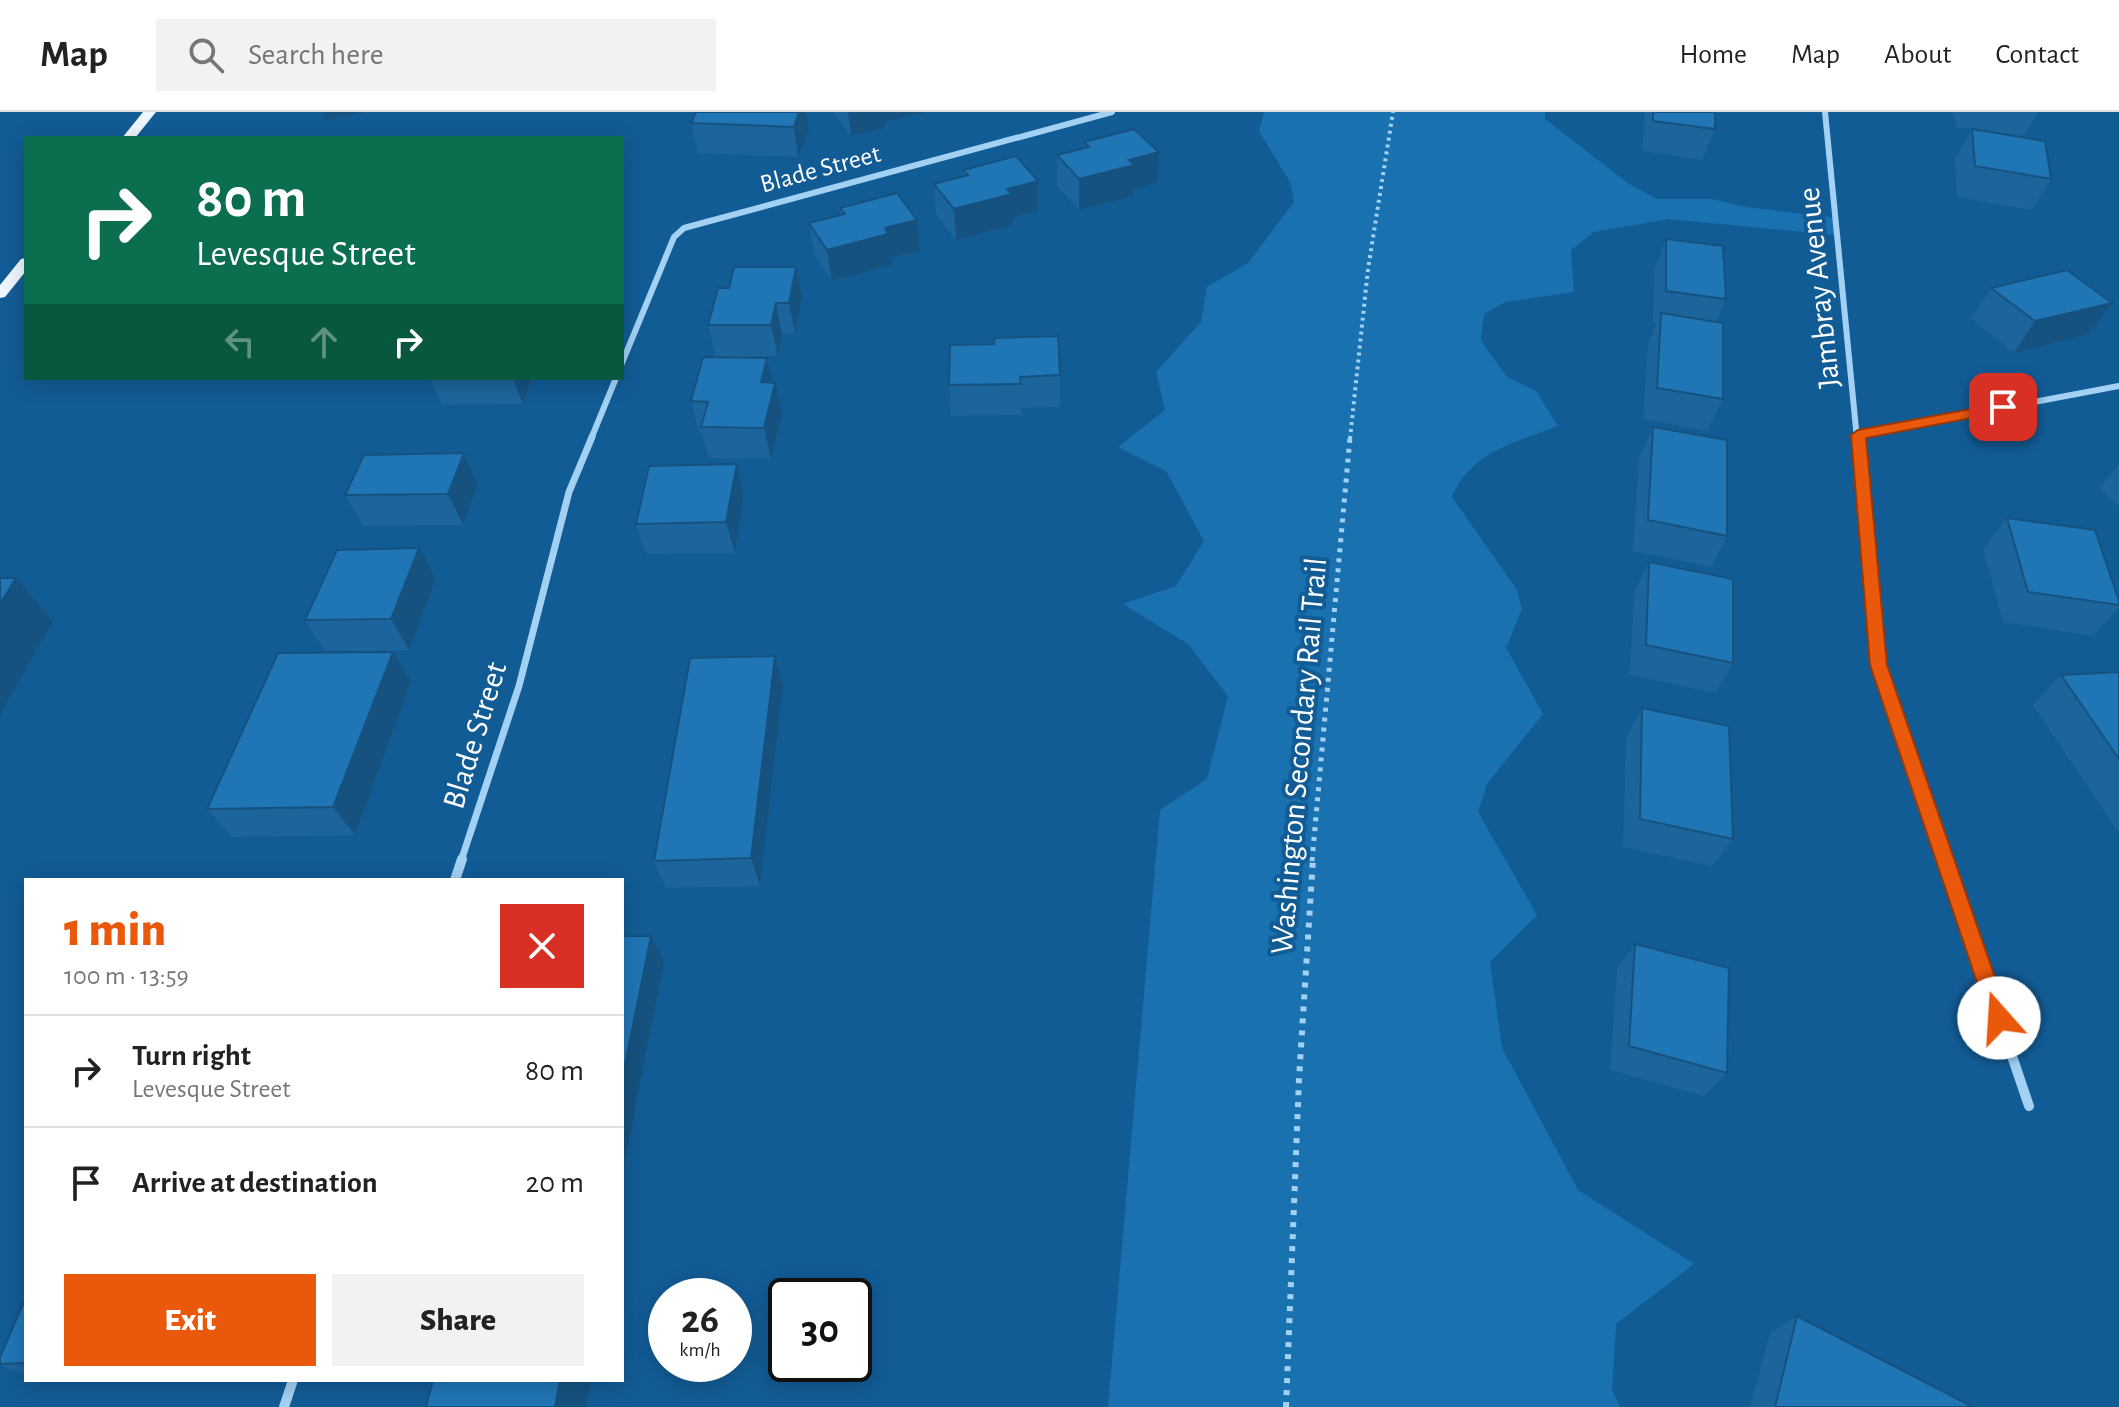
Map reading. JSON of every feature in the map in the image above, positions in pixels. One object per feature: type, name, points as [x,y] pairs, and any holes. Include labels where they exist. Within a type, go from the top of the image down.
[{"type":"main road","points":[[130,136],[150,112]]},
{"type":"main road","points":[[0,294],[24,264]]},
{"type":"street","name":"Blade Street","points":[[624,358],[674,237],[684,228],[1112,112]]},
{"type":"street","name":"Jambray Avenue","points":[[1825,112],[1879,665],[2029,1106]]},
{"type":"street","name":"Blade Street","points":[[456,878],[519,686],[569,492],[615,380]]},
{"type":"street","points":[[1858,435],[2119,386]]},
{"type":"street","points":[[284,1407],[292,1382]]},
{"type":"path","name":"Washington Secondary Rail Trail","points":[[1286,1407],[1292,1188],[1316,783],[1356,365],[1393,112]]},
{"type":"shaded area","points":[[1264,112],[1545,112],[1545,119],[1629,184],[1657,199],[1712,199],[1745,207],[1830,217],[1837,223],[1834,235],[1668,219],[1594,232],[1571,250],[1574,292],[1506,302],[1484,314],[1481,341],[1507,377],[1536,391],[1558,426],[1482,459],[1470,469],[1452,497],[1517,590],[1522,609],[1506,648],[1543,714],[1487,784],[1478,812],[1537,915],[1490,962],[1502,1048],[1578,1190],[1694,1264],[1616,1324],[1612,1390],[1620,1407],[1108,1407],[1160,810],[1207,779],[1228,696],[1188,644],[1123,604],[1176,586],[1204,541],[1166,471],[1118,447],[1165,410],[1156,372],[1201,322],[1207,287],[1248,263],[1294,202],[1290,182],[1259,131]]},
{"type":"building","points":[[696,112],[799,112],[794,127],[691,123]]},
{"type":"building","points":[[1653,112],[1715,112],[1715,129],[1653,121]]},
{"type":"building","points":[[1134,129],[1159,152],[1129,160],[1134,165],[1079,179],[1057,155],[1089,147],[1084,142]]},
{"type":"building","points":[[1972,129],[2045,141],[2051,179],[1975,166]]},
{"type":"building","points":[[1016,156],[1038,181],[1007,189],[1012,194],[954,209],[934,184],[968,175],[963,170]]},
{"type":"building","points":[[897,193],[917,220],[885,228],[888,234],[827,250],[809,223],[845,214],[840,208]]},
{"type":"building","points":[[1666,239],[1723,246],[1726,299],[1666,291]]},
{"type":"building","points":[[734,267],[796,267],[789,303],[776,303],[771,325],[708,325],[718,288],[729,288]]},
{"type":"building","points":[[2067,270],[2112,303],[2035,321],[1991,288]]},
{"type":"building","points":[[1661,313],[1723,323],[1723,399],[1657,388]]},
{"type":"building","points":[[1058,336],[1060,375],[1020,377],[1021,384],[949,385],[950,345],[994,344],[995,338]]},
{"type":"building","points":[[703,357],[767,358],[761,382],[775,383],[764,428],[701,427],[708,402],[691,401]]},
{"type":"building","points":[[1653,427],[1727,440],[1727,536],[1648,520]]},
{"type":"building","points":[[464,453],[448,494],[345,495],[364,455]]},
{"type":"building","points":[[737,464],[726,522],[636,524],[649,466]]},
{"type":"building","points":[[2007,518],[2095,530],[2119,605],[2028,592]]},
{"type":"building","points":[[419,548],[391,619],[305,620],[337,550]]},
{"type":"building","points":[[1649,562],[1733,579],[1733,663],[1646,645]]},
{"type":"building","points":[[0,578],[16,578],[0,604]]},
{"type":"building","points":[[393,652],[333,807],[207,809],[278,653]]},
{"type":"building","points":[[775,656],[751,858],[654,861],[690,658]]},
{"type":"building","points":[[2119,672],[2119,759],[2061,675]]},
{"type":"building","points":[[1642,708],[1729,726],[1733,839],[1640,819]]},
{"type":"building","points":[[624,936],[651,936],[624,1069]]},
{"type":"building","points":[[1635,944],[1729,968],[1727,1073],[1629,1046]]},
{"type":"building","points":[[24,1302],[24,1363],[0,1364],[0,1357]]},
{"type":"building","points":[[1797,1316],[1973,1407],[1775,1407]]},
{"type":"building","points":[[432,1382],[560,1382],[555,1407],[426,1407]]},
{"type":"route","points":[[1999,1018],[1879,665],[1858,435],[2003,407]]}]
